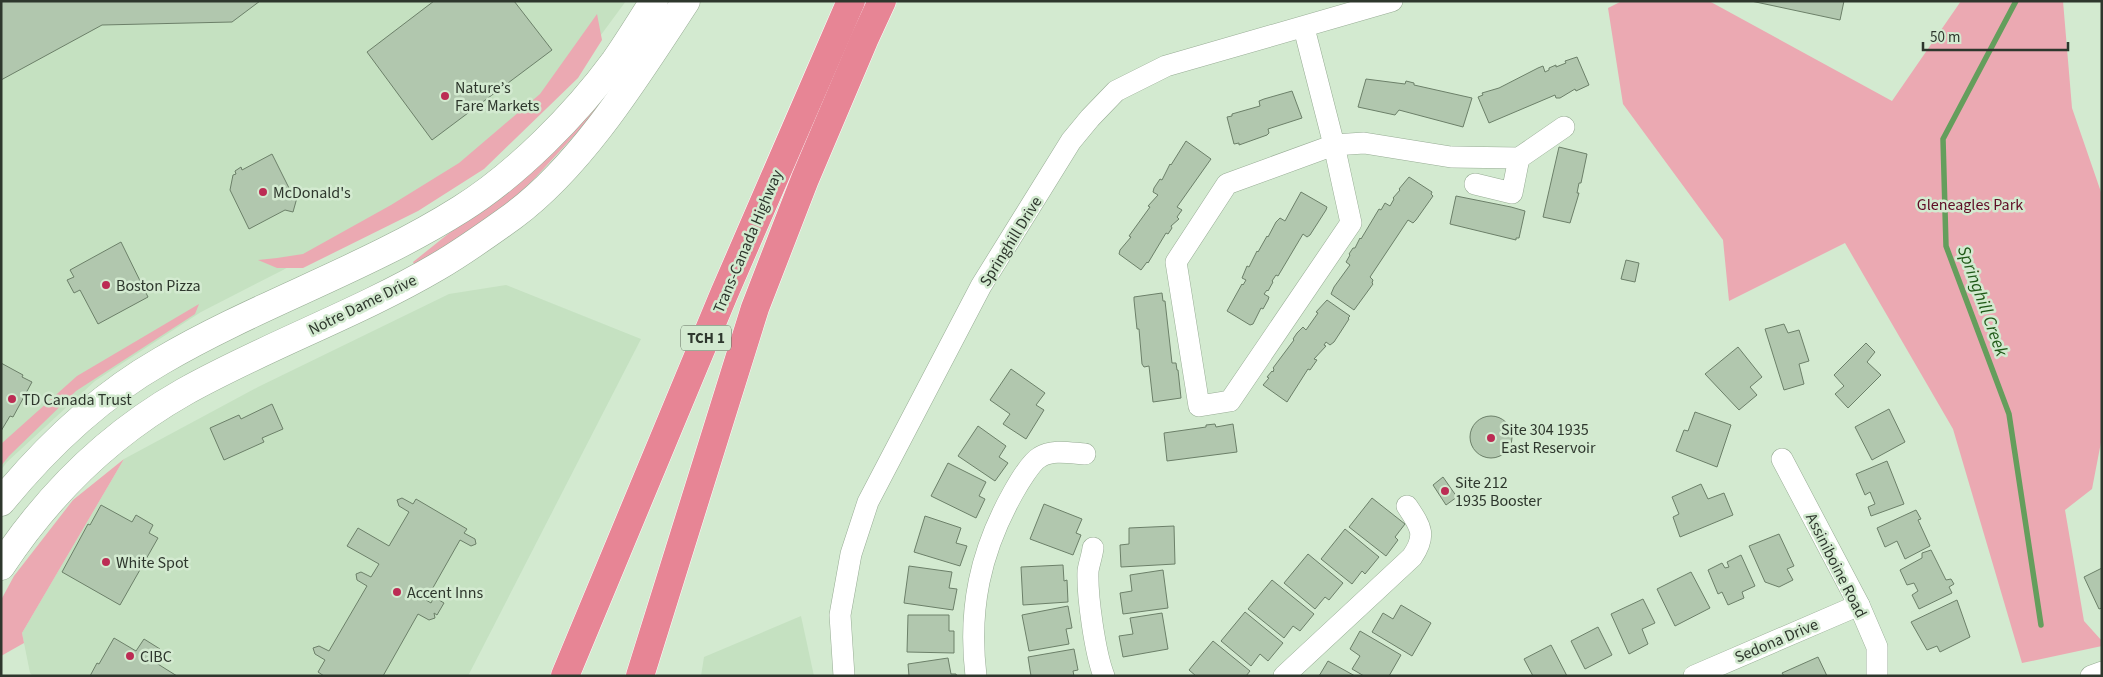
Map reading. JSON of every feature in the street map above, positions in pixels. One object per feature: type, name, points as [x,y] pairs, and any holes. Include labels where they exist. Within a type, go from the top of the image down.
[{"type":"highway","name":"Trans-Canada Highway","points":[[565,676],[728,285],[851,1]]},
{"type":"highway","name":"Trans-Canada Highway","points":[[640,676],[755,308],[805,179],[882,1]]},
{"type":"main road","points":[[1,502],[52,446],[100,402],[160,362],[219,330],[372,258],[462,208],[490,189],[551,134],[584,98],[614,62],[654,1]]},
{"type":"main road","name":"Notre Dame Drive","points":[[1,566],[19,539],[75,474],[125,431],[183,393],[234,366],[381,296],[437,267],[515,214],[574,157],[607,117],[686,1]]},
{"type":"street","name":"Springhill Drive","points":[[844,676],[840,616],[851,554],[868,502],[981,286],[1071,141],[1116,91],[1166,66],[1304,28],[1392,1]]},
{"type":"street","points":[[1304,28],[1334,145],[1352,223],[1230,401],[1200,406],[1176,262],[1227,184],[1334,145],[1364,143],[1452,157],[1519,158],[1564,127]]},
{"type":"street","points":[[1475,184],[1512,192],[1519,158]]},
{"type":"street","points":[[976,676],[972,644],[975,602],[983,562],[1000,518],[1019,482],[1039,457],[1052,452],[1085,454]]},
{"type":"street","name":"Assiniboine Road","points":[[1782,459],[1859,605],[1877,647],[1877,676]]},
{"type":"street","points":[[1284,676],[1412,557],[1419,547],[1422,536],[1420,525],[1407,506]]},
{"type":"street","points":[[1093,548],[1088,571],[1092,619],[1104,676]]},
{"type":"street","name":"Sedona Drive","points":[[1694,676],[1859,605]]},
{"type":"street","points":[[2091,676],[2102,672]]},
{"type":"shaded area","points":[[1,1],[626,1],[598,39],[552,88],[459,171],[283,270],[201,312],[95,381],[7,462],[1,470]]},
{"type":"shaded area","points":[[506,285],[641,339],[468,676],[33,676],[30,673],[22,633],[124,459],[258,387],[449,294]]},
{"type":"shaded area","points":[[801,616],[814,676],[701,676],[704,657]]},
{"type":"green space","name":"Gleneagles Park","points":[[1622,1],[1709,1],[1892,101],[1961,1],[2063,1],[2072,108],[2102,195],[2102,437],[2092,489],[2065,510],[2084,621],[2102,641],[2102,646],[2022,663],[1953,429],[1845,243],[1729,301],[1723,240],[1623,104],[1608,8]]},
{"type":"green space","points":[[597,14],[602,40],[578,78],[484,169],[418,211],[303,268],[277,268],[258,260],[303,254],[391,205],[459,163],[540,94]]},
{"type":"green space","points":[[616,79],[596,112],[535,178],[506,206],[477,228],[415,266],[413,262],[468,218]]},
{"type":"green space","points":[[199,304],[195,314],[76,391],[1,466],[1,444],[77,376]]},
{"type":"green space","points":[[124,459],[22,633],[24,643],[1,656],[1,600],[14,576],[73,500]]},
{"type":"building","points":[[1,1],[260,1],[232,22],[102,25],[1,80]]},
{"type":"building","name":"Nature’s Fare Markets","points":[[434,1],[514,1],[552,50],[432,140],[367,52]]},
{"type":"building","points":[[1751,1],[1844,1],[1840,20]]},
{"type":"building","points":[[1577,57],[1589,85],[1576,91],[1575,89],[1560,98],[1556,98],[1555,95],[1489,123],[1478,97],[1483,95],[1482,93],[1499,88],[1543,66],[1545,72],[1549,68],[1556,65],[1556,67],[1566,63],[1565,61]]},
{"type":"building","points":[[1366,79],[1405,84],[1406,81],[1414,83],[1414,85],[1472,98],[1463,127],[1399,110],[1395,115],[1358,107]]},
{"type":"building","points":[[1292,91],[1302,118],[1268,129],[1269,133],[1267,135],[1239,145],[1239,143],[1234,144],[1227,117],[1260,106],[1259,101],[1264,99]]},
{"type":"building","points":[[1186,141],[1211,159],[1177,207],[1182,210],[1177,217],[1179,219],[1171,226],[1172,228],[1168,234],[1166,233],[1148,263],[1141,270],[1119,254],[1120,250],[1131,237],[1129,236],[1150,207],[1148,206],[1158,195],[1153,192],[1154,188],[1160,179],[1162,180],[1170,164]]},
{"type":"building","points":[[1559,147],[1587,154],[1581,183],[1579,183],[1577,193],[1579,193],[1570,223],[1543,217]]},
{"type":"building","name":"McDonald's","points":[[272,154],[290,190],[298,194],[293,212],[285,210],[249,229],[230,190],[233,175],[241,167],[242,170]]},
{"type":"building","points":[[1409,177],[1432,192],[1433,196],[1413,223],[1408,220],[1370,277],[1373,280],[1373,284],[1354,310],[1331,294],[1350,265],[1346,262],[1349,254],[1361,239],[1379,209],[1381,210],[1385,203],[1390,206],[1393,198]]},
{"type":"building","points":[[1301,192],[1327,207],[1326,210],[1310,235],[1307,237],[1303,234],[1278,276],[1276,275],[1268,291],[1264,294],[1269,297],[1268,300],[1263,309],[1261,308],[1253,324],[1250,325],[1227,311],[1246,280],[1242,278],[1247,266],[1249,267],[1276,222],[1280,218],[1285,221]]},
{"type":"building","points":[[1456,196],[1525,211],[1519,238],[1516,238],[1516,240],[1450,224]]},
{"type":"building","name":"Boston Pizza","points":[[121,242],[148,297],[98,324],[80,290],[74,293],[67,280],[74,277],[70,270]]},
{"type":"building","points":[[1626,260],[1639,263],[1635,282],[1621,279]]},
{"type":"building","points":[[1162,293],[1163,301],[1165,301],[1172,363],[1176,363],[1178,370],[1181,398],[1153,402],[1149,366],[1144,367],[1142,364],[1134,297]]},
{"type":"building","points":[[1327,300],[1350,316],[1349,319],[1334,342],[1330,345],[1326,342],[1324,345],[1326,346],[1314,359],[1317,360],[1310,370],[1308,369],[1287,402],[1263,385],[1297,333],[1303,327],[1306,330],[1318,313],[1316,312]]},
{"type":"building","points":[[1784,324],[1788,333],[1799,330],[1809,361],[1799,364],[1804,384],[1784,390],[1765,329]]},
{"type":"building","points":[[1866,343],[1875,352],[1867,362],[1881,375],[1848,408],[1835,394],[1844,386],[1834,375]]},
{"type":"building","points":[[1738,347],[1762,377],[1750,387],[1757,395],[1739,410],[1705,374]]},
{"type":"building","name":"TD Canada Trust","points":[[1,363],[32,382],[13,417],[10,416],[1,431]]},
{"type":"building","points":[[1011,369],[1045,393],[1036,405],[1044,410],[1026,439],[1003,424],[1010,414],[990,400]]},
{"type":"building","points":[[272,404],[283,429],[262,438],[264,442],[224,460],[210,428],[239,415],[241,419]]},
{"type":"building","points":[[1889,409],[1905,442],[1872,460],[1855,427]]},
{"type":"building","points":[[1695,412],[1731,425],[1717,467],[1676,451],[1684,430],[1688,431]]},
{"type":"building","name":"Site 304 1935 East Reservoir","points":[[1491,416],[1506,422],[1512,437],[1506,452],[1491,458],[1476,452],[1470,437],[1476,422]]},
{"type":"building","points":[[1215,424],[1216,427],[1233,424],[1237,452],[1167,461],[1164,433]]},
{"type":"building","points":[[978,426],[1006,446],[999,457],[1008,463],[995,481],[958,456]]},
{"type":"building","points":[[1887,461],[1904,504],[1871,516],[1868,507],[1875,504],[1870,492],[1865,495],[1856,474]]},
{"type":"building","points":[[948,463],[986,482],[979,496],[985,499],[976,518],[931,496]]},
{"type":"building","name":"Site 212 1935 Booster","points":[[1443,477],[1457,497],[1446,505],[1433,485]]},
{"type":"building","points":[[1701,484],[1708,499],[1724,493],[1733,515],[1680,537],[1673,517],[1679,514],[1672,497]]},
{"type":"building","name":"Accent Inns","points":[[402,498],[413,504],[416,499],[467,529],[464,533],[475,539],[476,544],[471,546],[460,540],[426,600],[431,603],[434,597],[444,603],[437,615],[434,613],[435,618],[429,620],[418,614],[383,676],[324,676],[318,672],[325,660],[315,654],[313,648],[319,646],[329,651],[367,586],[357,580],[356,574],[361,572],[371,577],[379,564],[347,546],[358,528],[389,546],[409,512],[399,506],[397,500]]},
{"type":"building","points":[[1372,498],[1405,524],[1395,537],[1398,540],[1386,556],[1349,527]]},
{"type":"building","points":[[1044,504],[1082,519],[1076,533],[1081,535],[1073,555],[1030,539]]},
{"type":"building","name":"White Spot","points":[[101,505],[132,522],[136,515],[153,525],[149,533],[158,538],[120,605],[62,572],[88,524],[90,525]]},
{"type":"building","points":[[1916,510],[1921,519],[1918,520],[1930,546],[1905,559],[1897,541],[1885,547],[1877,528]]},
{"type":"building","points":[[925,516],[961,528],[956,543],[967,546],[960,566],[914,552]]},
{"type":"building","points":[[1174,526],[1175,564],[1121,567],[1120,545],[1129,544],[1129,528]]},
{"type":"building","points":[[1345,529],[1379,557],[1365,574],[1362,571],[1352,584],[1321,559]]},
{"type":"building","points":[[1779,534],[1794,566],[1787,569],[1793,580],[1779,587],[1765,582],[1749,546]]},
{"type":"building","points":[[1931,550],[1946,580],[1951,579],[1954,584],[1949,587],[1952,593],[1919,609],[1912,595],[1918,591],[1914,583],[1907,585],[1900,570],[1922,558],[1922,553]]},
{"type":"building","points":[[1308,554],[1343,583],[1329,600],[1325,597],[1315,609],[1284,583]]},
{"type":"building","points":[[1741,555],[1755,586],[1742,592],[1744,598],[1728,605],[1722,592],[1718,594],[1708,570],[1722,563],[1725,568],[1729,567],[1727,562]]},
{"type":"building","points":[[1063,565],[1064,581],[1067,580],[1068,602],[1023,605],[1021,567]]},
{"type":"building","points":[[909,566],[952,572],[949,588],[957,589],[953,610],[904,603]]},
{"type":"building","points":[[2102,568],[2102,608],[2099,609],[2084,577]]},
{"type":"building","points":[[1163,570],[1168,608],[1123,614],[1120,593],[1132,591],[1130,575]]},
{"type":"building","points":[[1691,572],[1710,608],[1675,626],[1657,589]]},
{"type":"building","points":[[1272,580],[1314,614],[1300,631],[1293,626],[1284,638],[1248,609]]},
{"type":"building","points":[[1643,599],[1655,623],[1642,629],[1648,644],[1629,654],[1611,614]]},
{"type":"building","points":[[1957,600],[1970,637],[1940,652],[1937,646],[1927,650],[1911,622]]},
{"type":"building","points":[[1401,605],[1431,623],[1412,656],[1372,632],[1383,613],[1393,619]]},
{"type":"building","points":[[1068,606],[1072,628],[1066,629],[1069,644],[1029,651],[1022,615]]},
{"type":"building","points":[[1245,612],[1283,643],[1268,661],[1260,654],[1251,666],[1221,641]]},
{"type":"building","points":[[1162,613],[1168,649],[1123,657],[1119,636],[1133,634],[1130,618]]},
{"type":"building","points":[[908,615],[949,615],[949,631],[954,631],[954,653],[907,652]]},
{"type":"building","points":[[1598,627],[1612,655],[1585,669],[1571,641]]},
{"type":"building","points":[[1360,631],[1401,655],[1389,676],[1364,676],[1352,669],[1360,656],[1350,649]]},
{"type":"building","name":"CIBC","points":[[114,638],[136,651],[144,639],[160,649],[153,661],[177,676],[90,676]]},
{"type":"building","points":[[1213,641],[1250,671],[1246,676],[1196,676],[1189,670]]},
{"type":"building","points":[[1551,645],[1567,676],[1533,676],[1524,659]]},
{"type":"building","points":[[1074,649],[1078,670],[1073,671],[1074,676],[1031,676],[1028,657]]},
{"type":"building","points":[[1818,657],[1827,676],[1784,676],[1782,673]]},
{"type":"building","points":[[948,658],[951,674],[956,674],[957,676],[909,676],[908,664]]},
{"type":"building","points":[[1328,661],[1355,676],[1319,676]]},
{"type":"waterway","name":"Springhill Creek","points":[[2016,1],[1943,139],[1946,246],[2009,414],[2041,625]]},
{"type":"place","name":"Nature’s Fare Markets","points":[[445,96]]},
{"type":"place","name":"McDonald's","points":[[263,192]]},
{"type":"place","name":"Boston Pizza","points":[[106,285]]},
{"type":"place","name":"TD Canada Trust","points":[[12,399]]},
{"type":"place","name":"Site 304 1935 East Reservoir","points":[[1491,438]]},
{"type":"place","name":"Site 212 1935 Booster","points":[[1445,491]]},
{"type":"place","name":"White Spot","points":[[106,562]]},
{"type":"place","name":"Accent Inns","points":[[397,592]]},
{"type":"place","name":"CIBC","points":[[130,656]]}]
